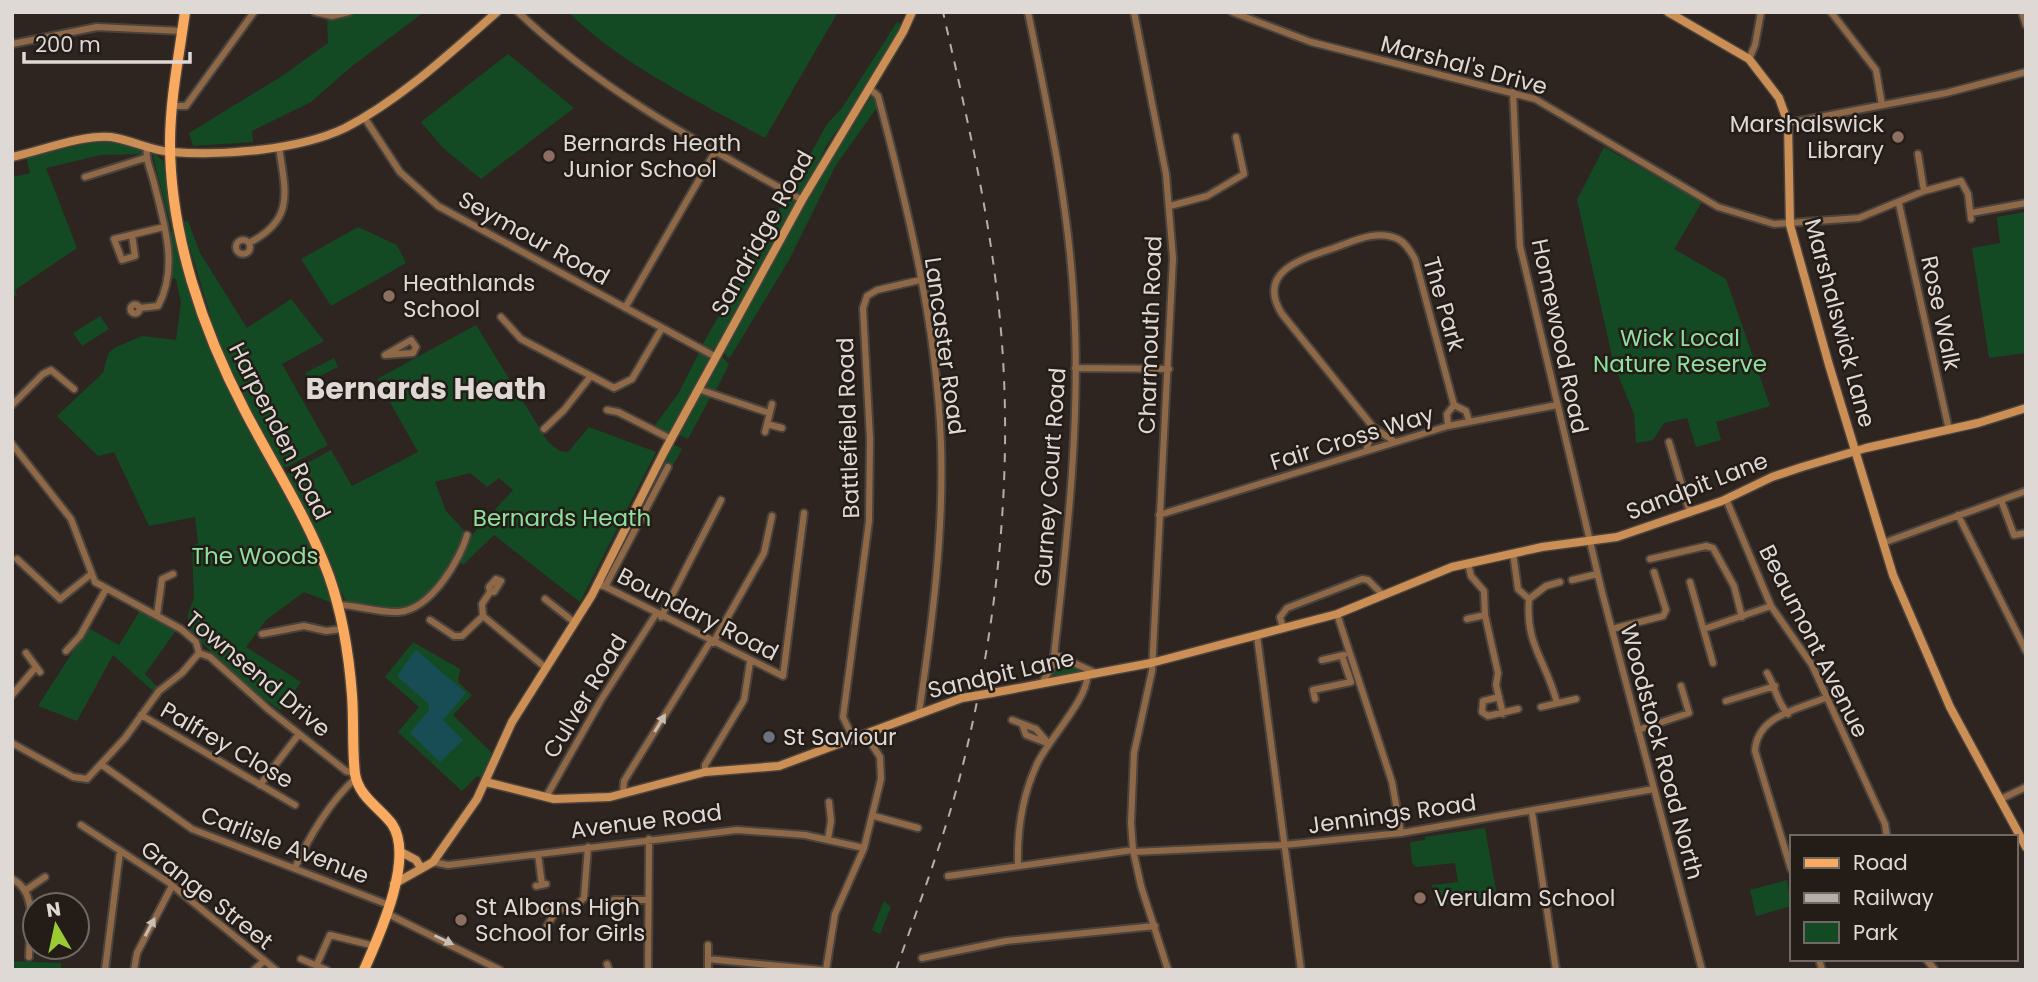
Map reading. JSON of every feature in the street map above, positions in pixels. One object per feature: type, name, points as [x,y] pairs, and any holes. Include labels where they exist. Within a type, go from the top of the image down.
[{"type":"main road","name":"Harpenden Road","points":[[185,12],[172,106],[170,152],[173,195],[195,292],[219,357],[305,523],[329,576],[338,605],[352,695],[356,775]]},
{"type":"main road","points":[[356,775],[366,797],[395,829],[401,852],[387,909],[364,970]]},
{"type":"street","points":[[172,106],[186,106],[254,12]]},
{"type":"street","points":[[315,12],[332,16],[349,12]]},
{"type":"street","points":[[12,158],[102,136],[170,152],[278,147],[343,129],[364,117],[451,51],[497,12]]},
{"type":"street","points":[[518,12],[613,92],[802,200]]},
{"type":"street","name":"Gurney Court Road","points":[[1028,12],[1064,198],[1074,305],[1076,420],[1053,665],[1042,683]]},
{"type":"street","name":"Charmouth Road","points":[[1133,12],[1167,174],[1173,258],[1151,663],[1134,753],[1131,787],[1133,851],[1168,970]]},
{"type":"street","name":"Marshal's Drive","points":[[1232,12],[1311,42],[1513,92],[1553,108],[1718,207],[1774,224],[1790,225],[1858,218],[1899,204],[1924,191],[1961,181],[1968,194],[1971,216],[2026,203]]},
{"type":"street","name":"Marshalswick Lane","points":[[1668,12],[1749,59],[1779,98],[1788,123],[1790,225],[1883,543],[1904,605],[1932,670],[2026,847]]},
{"type":"street","points":[[1749,59],[1755,45],[1760,12]]},
{"type":"street","points":[[1831,12],[1876,69],[1882,106]]},
{"type":"street","points":[[2022,12],[2026,25]]},
{"type":"street","name":"Sandridge Road","points":[[626,537],[652,476],[698,389],[802,200],[911,13]]},
{"type":"street","points":[[12,44],[97,27],[182,32]]},
{"type":"street","points":[[1788,123],[1882,106],[2026,72]]},
{"type":"street","name":"Lancaster Road","points":[[869,88],[878,96],[894,156],[936,372],[941,445],[940,539],[919,713]]},
{"type":"street","name":"Homewood Road","points":[[1513,92],[1520,246],[1590,542]]},
{"type":"street","name":"Seymour Road","points":[[364,117],[400,172],[438,206],[716,358]]},
{"type":"street","points":[[1170,206],[1207,196],[1244,174],[1236,137]]},
{"type":"street","points":[[140,308],[158,306],[169,284],[164,227],[145,158],[146,146]]},
{"type":"street","points":[[249,243],[267,233],[284,209],[286,195],[278,147]]},
{"type":"street","points":[[625,308],[715,152]]},
{"type":"street","points":[[1918,154],[1924,191]]},
{"type":"street","points":[[85,177],[145,158]]},
{"type":"street","name":"Rose Walk","points":[[1899,204],[1949,430]]},
{"type":"street","points":[[132,235],[135,256],[122,260],[114,239],[164,227]]},
{"type":"street","name":"The Park","points":[[1395,442],[1373,427],[1282,314],[1275,296],[1279,275],[1295,261],[1366,237],[1383,235],[1398,239],[1408,247],[1415,259],[1454,405],[1466,411],[1469,421]]},
{"type":"street","name":"Battlefield Road","points":[[853,738],[844,717],[869,521],[870,439],[863,308],[867,296],[877,290],[920,280]]},
{"type":"street","points":[[505,320],[521,339],[550,359],[614,387],[622,386],[632,379],[662,328]]},
{"type":"street","points":[[1075,368],[1169,369]]},
{"type":"street","points":[[12,405],[43,374],[51,370],[74,389]]},
{"type":"street","points":[[544,429],[564,410],[590,376]]},
{"type":"street","points":[[698,389],[769,413]]},
{"type":"street","points":[[765,432],[772,404]]},
{"type":"street","points":[[1448,426],[1447,414],[1454,405]]},
{"type":"street","name":"Fair Cross Way","points":[[1159,514],[1448,426],[1557,405]]},
{"type":"street","name":"Sandpit Lane","points":[[486,782],[546,797],[587,799],[623,794],[705,772],[779,765],[962,698],[1151,663],[1257,636],[1337,614],[1432,574],[1468,563],[1633,533],[1726,499],[1772,477],[1855,451],[1949,430],[2026,408]]},
{"type":"street","points":[[607,410],[618,412],[671,439]]},
{"type":"street","points":[[767,424],[782,428]]},
{"type":"street","points":[[1366,451],[1373,427]]},
{"type":"street","points":[[1669,442],[1690,513]]},
{"type":"street","points":[[12,444],[71,519],[90,575],[60,599],[17,559]]},
{"type":"street","name":"Sandridge Road","points":[[433,862],[486,782],[512,722],[600,585],[668,467]]},
{"type":"street","points":[[652,476],[660,481]]},
{"type":"street","points":[[1883,543],[2026,491]]},
{"type":"street","name":"Beaumont Avenue","points":[[1726,499],[1771,606],[1811,665],[1885,824],[1888,835]]},
{"type":"street","name":"Culver Road","points":[[546,797],[601,700],[659,616],[721,500]]},
{"type":"street","points":[[2001,500],[2014,535],[2026,533]]},
{"type":"street","name":"Boundary Road","points":[[600,585],[750,662],[783,676],[804,513]]},
{"type":"street","points":[[623,794],[624,781],[712,642],[764,553],[772,516]]},
{"type":"street","points":[[1958,516],[2026,651]]},
{"type":"street","points":[[338,605],[397,612],[410,608],[436,588],[456,562],[467,536]]},
{"type":"street","name":"Woodstock Road North","points":[[1590,542],[1702,970]]},
{"type":"street","points":[[1650,559],[1667,551],[1713,548],[1734,586],[1742,617]]},
{"type":"street","points":[[1513,553],[1518,589],[1529,599],[1531,642],[1550,676],[1557,703]]},
{"type":"street","points":[[1468,563],[1471,576],[1484,591],[1485,615],[1498,673],[1496,685],[1503,714]]},
{"type":"street","points":[[1612,629],[1663,616],[1666,610],[1654,572]]},
{"type":"street","points":[[157,615],[162,579],[173,574]]},
{"type":"street","points":[[1572,580],[1597,574]]},
{"type":"street","name":"Townsend Drive","points":[[90,575],[106,589],[157,615],[196,642],[199,653],[210,657],[299,734],[346,771],[356,775]]},
{"type":"street","points":[[1283,628],[1280,617],[1287,608],[1362,579],[1368,580],[1383,596]]},
{"type":"street","points":[[1529,599],[1546,586],[1560,582]]},
{"type":"street","points":[[1690,582],[1713,663]]},
{"type":"street","points":[[66,651],[80,636],[106,589]]},
{"type":"street","points":[[490,592],[482,604],[483,616],[546,668]]},
{"type":"street","points":[[545,599],[574,622]]},
{"type":"street","points":[[1704,629],[1771,606]]},
{"type":"street","points":[[1337,614],[1350,653],[1355,680]]},
{"type":"street","points":[[1467,619],[1485,615]]},
{"type":"street","points":[[430,620],[454,636],[462,636],[483,616]]},
{"type":"street","points":[[262,634],[304,626],[326,631],[342,629]]},
{"type":"street","points":[[1257,636],[1301,970]]},
{"type":"street","points":[[12,695],[38,670],[26,653]]},
{"type":"street","points":[[12,743],[80,780],[92,776],[159,691],[182,673],[199,653]]},
{"type":"street","points":[[1322,660],[1350,653]]},
{"type":"street","points":[[1018,866],[1019,825],[1027,791],[1048,743],[1087,688],[1092,674],[1054,654]]},
{"type":"street","points":[[1342,656],[1355,680],[1392,782],[1401,833]]},
{"type":"street","points":[[705,772],[705,765],[744,700],[750,662]]},
{"type":"street","points":[[1767,673],[1774,686],[1775,719]]},
{"type":"street","points":[[1315,699],[1313,690],[1355,680]]},
{"type":"street","points":[[1638,730],[1690,716],[1681,686]]},
{"type":"street","points":[[1726,701],[1774,686]]},
{"type":"street","points":[[1499,697],[1483,701],[1482,712],[1488,716],[1518,709]]},
{"type":"street","points":[[1790,866],[1755,751],[1756,739],[1762,726],[1825,698]]},
{"type":"street","points":[[921,699],[932,708]]},
{"type":"street","points":[[1541,707],[1576,699]]},
{"type":"street","points":[[1776,701],[1788,713]]},
{"type":"street","name":"Palfrey Close","points":[[141,715],[295,805]]},
{"type":"street","points":[[1012,720],[1022,724],[1026,735],[1048,743]]},
{"type":"street","points":[[708,959],[824,970],[835,914],[864,848],[874,816],[881,764],[865,733]]},
{"type":"street","points":[[260,785],[299,734]]},
{"type":"street","name":"Carlisle Avenue","points":[[102,765],[192,829],[387,909],[500,970]]},
{"type":"street","points":[[295,869],[302,853],[338,797],[356,775]]},
{"type":"street","points":[[2001,799],[2026,787]]},
{"type":"street","name":"Jennings Road","points":[[948,876],[1133,851],[1284,845],[1401,833],[1654,789]]},
{"type":"street","points":[[828,839],[830,802]]},
{"type":"street","points":[[1532,811],[1556,970]]},
{"type":"street","points":[[874,816],[918,828]]},
{"type":"street","name":"Grange Street","points":[[81,825],[172,886],[276,970]]},
{"type":"street","name":"Avenue Road","points":[[433,862],[448,865],[737,830],[828,839],[864,848]]},
{"type":"street","points":[[648,970],[649,839]]},
{"type":"street","points":[[544,912],[573,908],[584,898],[588,847]]},
{"type":"street","points":[[105,970],[120,851]]},
{"type":"street","points":[[401,852],[416,860],[421,868]]},
{"type":"street","points":[[538,854],[541,885]]},
{"type":"street","points":[[394,884],[433,862]]},
{"type":"street","points":[[12,879],[26,890],[45,877]]},
{"type":"street","points":[[134,970],[137,953],[172,886]]},
{"type":"street","points":[[614,900],[648,900]]},
{"type":"street","points":[[544,930],[556,911]]},
{"type":"street","points":[[922,958],[1006,940],[1155,926]]},
{"type":"street","points":[[317,964],[330,935],[374,946]]},
{"type":"street","points":[[708,945],[708,970]]},
{"type":"street","points":[[301,959],[327,970]]},
{"type":"street","points":[[254,970],[264,961]]},
{"type":"green space","points":[[354,12],[424,12],[351,67],[311,102],[252,131],[253,142],[193,146],[189,133],[282,76],[328,43],[327,18],[340,18]]},
{"type":"green space","points":[[568,12],[838,12],[765,138],[637,66]]},
{"type":"green space","points":[[897,22],[902,25],[867,86],[825,148],[802,200],[789,193],[827,124],[842,108]]},
{"type":"green space","points":[[508,54],[574,108],[481,179],[443,148],[421,122]]},
{"type":"green space","points":[[874,93],[878,106],[836,165],[789,260],[729,359],[724,353],[731,336],[841,141]]},
{"type":"green space","points":[[104,140],[142,149],[143,154],[101,155],[46,168],[77,248],[15,290],[17,295],[12,298],[12,177],[30,173],[26,157]]},
{"type":"green space","name":"Wick Local Nature Reserve","points":[[1604,147],[1702,202],[1674,249],[1726,279],[1770,406],[1716,422],[1721,440],[1696,447],[1687,418],[1664,423],[1653,440],[1636,443],[1634,414],[1614,365],[1577,200]]},
{"type":"green space","name":"The Woods","points":[[152,152],[163,161],[194,293],[319,562],[335,604],[304,592],[266,620],[246,647],[301,682],[280,710],[252,690],[188,630],[188,614],[194,598],[192,545],[198,544],[195,517],[149,526],[114,452],[98,456],[57,416],[103,373],[108,354],[114,348],[142,336],[176,340],[181,303],[176,279],[170,278],[167,234],[172,231]]},
{"type":"green space","points":[[788,194],[800,200],[715,349],[700,349]]},
{"type":"green space","points":[[2026,212],[2026,353],[1989,358],[1972,248],[2000,243],[1997,217]]},
{"type":"green space","points":[[188,221],[200,253],[247,328],[291,299],[324,341],[282,364],[328,445],[287,467],[280,467],[246,409],[219,344],[182,222]]},
{"type":"green space","points":[[358,227],[397,245],[406,263],[331,306],[301,259]]},
{"type":"green space","points":[[100,316],[109,329],[82,346],[73,333]]},
{"type":"green space","points":[[476,325],[548,442],[560,451],[568,452],[589,427],[656,452],[580,602],[494,535],[463,565],[458,559],[422,599],[412,605],[386,608],[347,604],[287,474],[331,450],[352,486],[418,452],[377,379]],"holes":[[[470,473],[487,487],[499,478],[513,490],[470,537],[446,511],[435,482]]]},
{"type":"green space","points":[[700,351],[712,357],[668,437],[653,428],[678,394]]},
{"type":"green space","points":[[722,357],[729,364],[715,392],[706,386]]},
{"type":"green space","points":[[334,358],[338,367],[310,381],[305,373]]},
{"type":"green space","points":[[698,390],[711,396],[688,439],[673,432]]},
{"type":"green space","points":[[673,444],[682,449],[672,467],[667,466],[661,475],[658,474]]},
{"type":"green space","points":[[141,609],[177,629],[145,674],[159,689],[155,693],[113,655],[77,721],[38,706],[88,628],[119,645]]},
{"type":"green space","points":[[413,642],[460,669],[458,682],[472,695],[453,715],[494,755],[485,779],[477,776],[462,791],[398,732],[419,707],[385,677]]},
{"type":"green space","points":[[1057,660],[1082,672],[1053,676]]},
{"type":"green space","points":[[1485,828],[1497,896],[1436,906],[1432,885],[1458,882],[1455,863],[1416,867],[1412,863],[1410,842],[1425,840],[1425,837]]},
{"type":"green space","points":[[1787,880],[1790,906],[1756,916],[1750,890]]},
{"type":"green space","points":[[884,901],[891,907],[880,934],[872,930]]},
{"type":"green space","points":[[12,961],[61,963],[61,970],[12,970]]},
{"type":"water","points":[[416,650],[466,693],[443,720],[463,740],[440,762],[410,733],[429,710],[429,704],[397,676]]},
{"type":"railway","points":[[896,970],[945,829],[980,688],[997,575],[1005,462],[1005,405],[997,292],[981,186],[943,12]]},
{"type":"place","name":"Marshalswick Library","points":[[1898,137]]},
{"type":"place","name":"Bernards Heath Junior School","points":[[549,156]]},
{"type":"place","name":"Heathlands School","points":[[389,296]]},
{"type":"place","name":"St Saviour","points":[[769,737]]},
{"type":"place","name":"Verulam School","points":[[1420,898]]},
{"type":"place","name":"St Albans High School for Girls","points":[[461,920]]},
{"type":"district","name":"Bernards Heath","points":[[426,388]]}]
